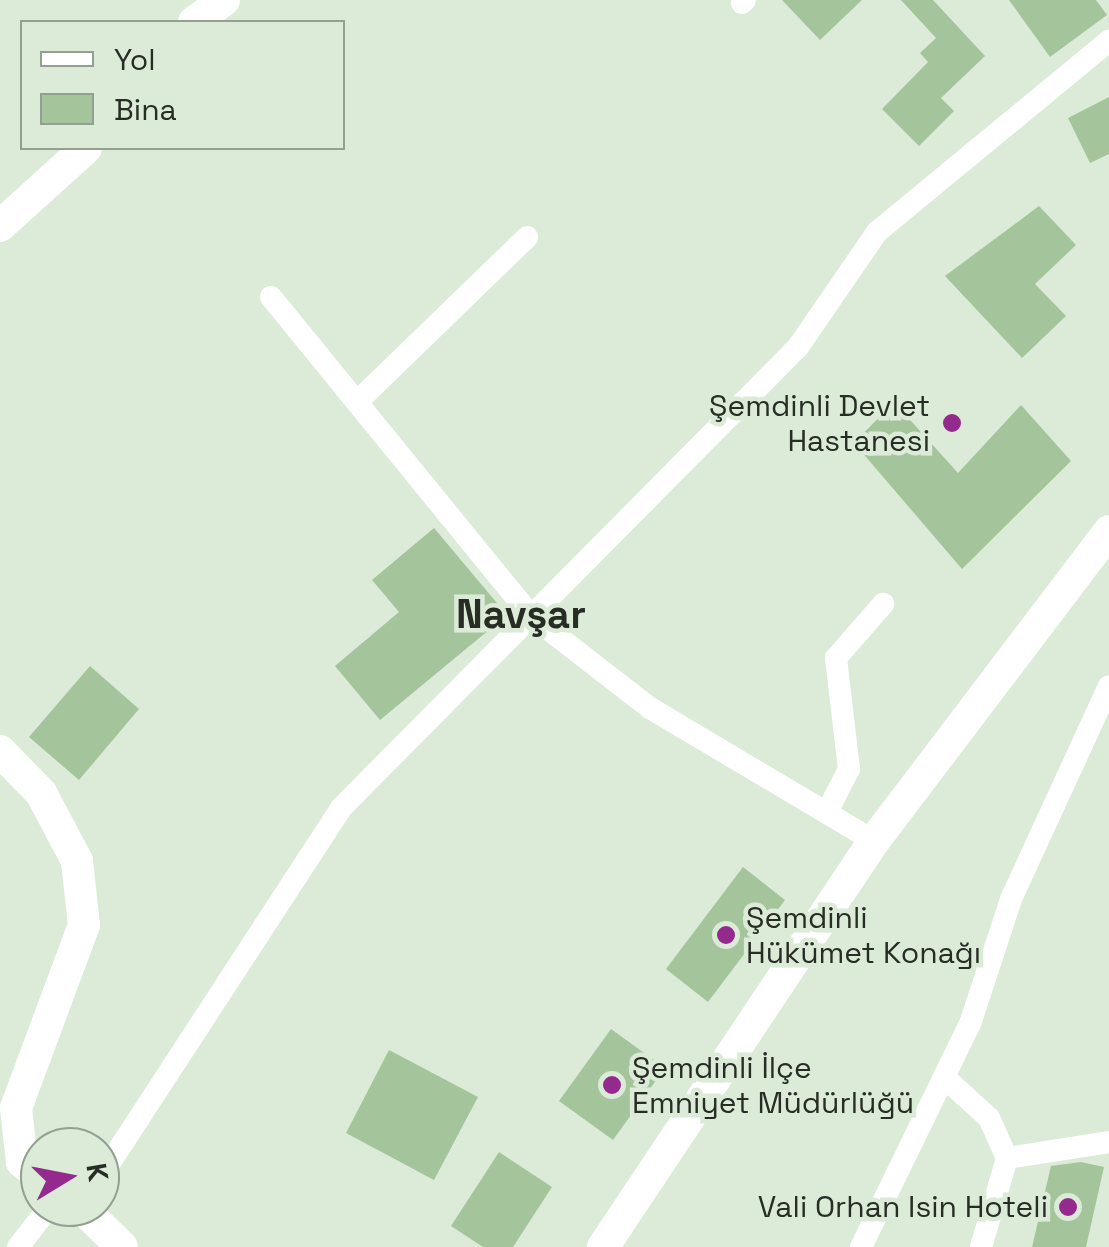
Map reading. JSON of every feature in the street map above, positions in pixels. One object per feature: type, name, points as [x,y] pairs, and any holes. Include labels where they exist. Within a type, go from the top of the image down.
[{"type":"street","points":[[197,20],[224,0]]},
{"type":"street","points":[[120,1147],[341,808],[798,348],[877,232],[1109,41]]},
{"type":"street","points":[[0,226],[84,150]]},
{"type":"street","points":[[357,402],[527,237]]},
{"type":"street","points":[[271,297],[530,615],[650,708],[874,841]]},
{"type":"street","points":[[603,1247],[874,841],[1109,531]]},
{"type":"street","points":[[828,812],[849,769],[836,658],[883,604]]},
{"type":"street","points":[[862,1247],[944,1077],[1065,778],[1109,686]]},
{"type":"street","points":[[1065,778],[1109,725]]},
{"type":"street","points":[[0,751],[41,794],[76,861],[84,925],[16,1108],[20,1144]]},
{"type":"street","points":[[944,1077],[988,1118],[1007,1158],[981,1247]]},
{"type":"street","points":[[1007,1158],[1109,1142]]},
{"type":"street","points":[[18,1247],[34,1227]]},
{"type":"street","points":[[102,1227],[122,1247]]},
{"type":"building","points":[[782,0],[862,0],[820,40]]},
{"type":"building","points":[[901,0],[933,0],[985,56],[941,98],[954,111],[919,146],[882,109],[928,62],[920,53],[936,38]]},
{"type":"building","points":[[1009,0],[1096,0],[1107,15],[1050,57]]},
{"type":"building","points":[[1109,97],[1109,154],[1090,163],[1068,118]]},
{"type":"building","points":[[1039,206],[1076,245],[1035,284],[1066,316],[1022,358],[945,276]]},
{"type":"building","points":[[894,402],[958,473],[1021,405],[1071,461],[962,569],[854,443]]},
{"type":"building","points":[[434,528],[507,615],[380,720],[335,666],[399,612],[372,580]]},
{"type":"building","points":[[90,666],[139,709],[79,780],[29,737]]},
{"type":"building","name":"Şemdinli Hükümet Konağı","points":[[743,867],[785,900],[708,1002],[666,969]]},
{"type":"building","name":"Şemdinli İlçe Emniyet Müdürlüğü","points":[[611,1029],[665,1068],[613,1140],[559,1101]]},
{"type":"building","points":[[389,1050],[478,1097],[434,1180],[346,1133]]},
{"type":"building","points":[[499,1152],[552,1187],[513,1247],[483,1247],[451,1226]]},
{"type":"building","name":"Vali Orhan Isin Hoteli","points":[[1081,1162],[1104,1167],[1086,1247],[1032,1247],[1051,1166]]},
{"type":"place","name":"Şemdinli Devlet Hastanesi","points":[[952,423]]},
{"type":"place","name":"Şemdinli Hükümet Konağı","points":[[726,935]]},
{"type":"place","name":"Şemdinli İlçe Emniyet Müdürlüğü","points":[[612,1085]]},
{"type":"place","name":"Vali Orhan Isin Hoteli","points":[[1068,1207]]},
{"type":"district","name":"Navşar","points":[[521,615]]}]
